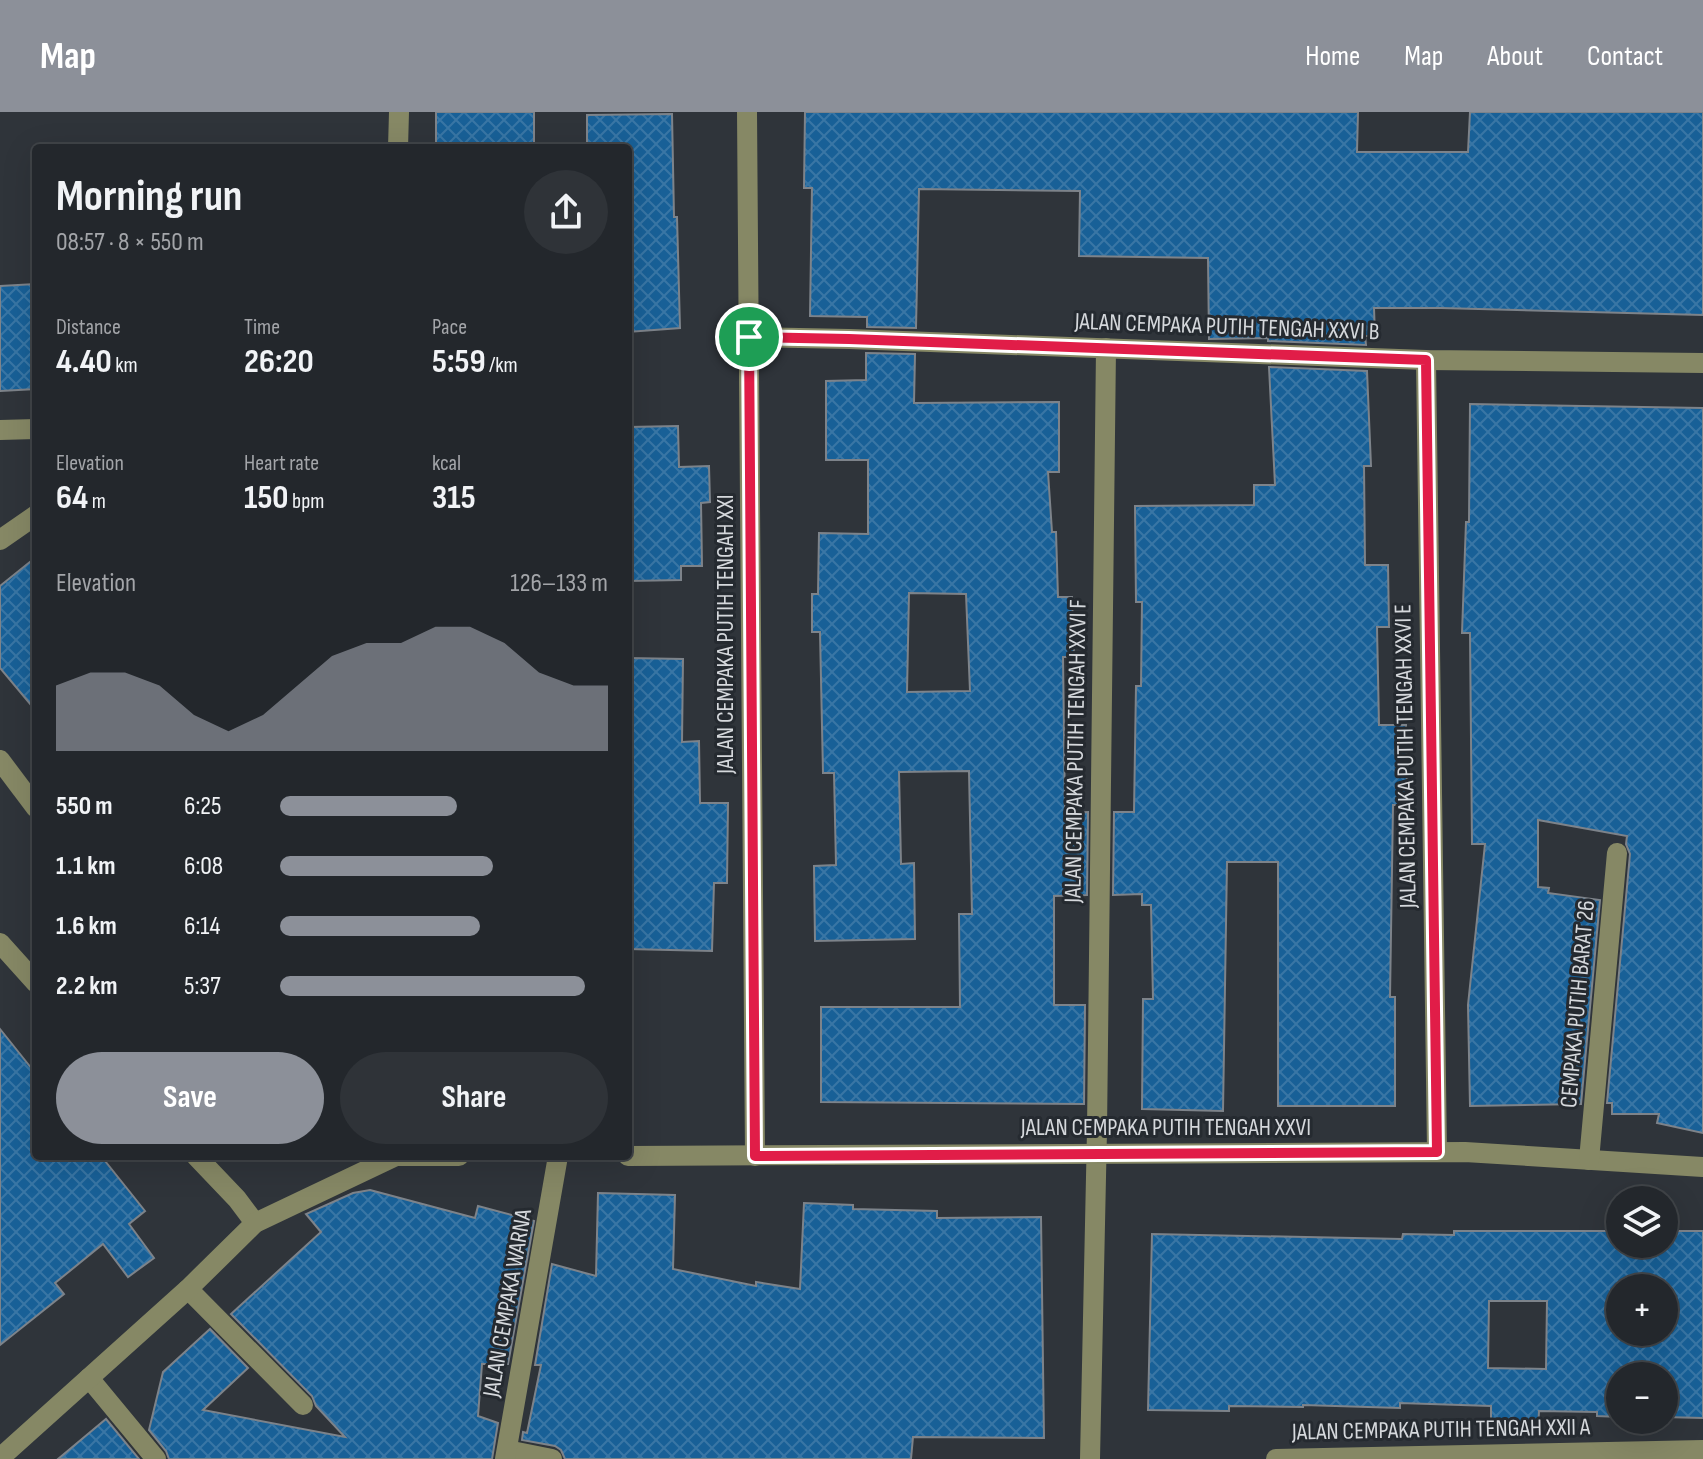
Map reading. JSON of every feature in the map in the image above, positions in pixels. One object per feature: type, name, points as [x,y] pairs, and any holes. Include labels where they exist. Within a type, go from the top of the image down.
[{"type":"street","points":[[398,144],[399,112]]},
{"type":"street","name":"JALAN CEMPAKA PUTIH TENGAH XXI","points":[[747,112],[755,1156]]},
{"type":"street","name":"JALAN CEMPAKA PUTIH TENGAH XXVI B","points":[[749,337],[1426,360],[1703,363]]},
{"type":"street","name":"JALAN CEMPAKA PUTIH TENGAH XXVI F","points":[[1090,1459],[1106,348]]},
{"type":"street","name":"JALAN CEMPAKA PUTIH TENGAH XXVI E","points":[[1426,360],[1437,1152]]},
{"type":"street","points":[[0,430],[32,429]]},
{"type":"street","points":[[0,540],[32,518]]},
{"type":"street","points":[[0,760],[32,803]]},
{"type":"street","name":"CEMPAKA PUTIH BARAT 26","points":[[1589,1160],[1617,853]]},
{"type":"street","points":[[0,943],[32,979]]},
{"type":"street","name":"JALAN CEMPAKA PUTIH TENGAH XXVI","points":[[632,1156],[1437,1152],[1703,1167]]},
{"type":"street","points":[[200,1160],[255,1223]]},
{"type":"street","points":[[2,1450],[89,1378],[188,1289],[255,1223],[388,1160]]},
{"type":"street","name":"JALAN CEMPAKA WARNA","points":[[506,1454],[557,1160]]},
{"type":"street","points":[[188,1289],[303,1405]]},
{"type":"street","points":[[89,1378],[156,1459]]},
{"type":"street","name":"JALAN CEMPAKA PUTIH TENGAH XXII A","points":[[1276,1459],[1703,1450]]},
{"type":"street","points":[[506,1454],[552,1459]]},
{"type":"building","points":[[436,112],[534,112],[534,144],[436,144]]},
{"type":"building","points":[[805,112],[1358,112],[1357,152],[1468,152],[1470,112],[1703,112],[1703,315],[1374,308],[1375,336],[1365,336],[1366,345],[1268,341],[1268,338],[1209,339],[1208,258],[1079,256],[1080,191],[919,189],[916,328],[867,327],[867,317],[810,316],[812,188],[804,188]]},
{"type":"building","points":[[672,114],[680,328],[632,332],[632,144],[587,144],[587,115]]},
{"type":"building","points":[[32,284],[32,389],[0,391],[0,286]]},
{"type":"building","points":[[866,353],[915,354],[914,403],[1059,402],[1059,472],[1048,472],[1052,532],[1056,532],[1058,597],[1072,597],[1074,657],[1063,657],[1065,813],[1088,812],[1087,895],[1054,896],[1054,1005],[1085,1005],[1084,1104],[821,1102],[821,1007],[960,1007],[959,914],[972,914],[969,771],[899,772],[901,864],[914,863],[915,939],[815,941],[814,866],[836,865],[834,773],[823,773],[820,632],[812,632],[812,594],[818,594],[819,533],[868,534],[868,460],[826,460],[826,381],[866,380]],"holes":[[[909,593],[966,594],[970,691],[907,692]]]},
{"type":"building","points":[[1269,367],[1367,371],[1371,466],[1364,466],[1365,565],[1388,565],[1389,627],[1377,627],[1379,725],[1406,725],[1407,805],[1393,805],[1390,997],[1395,997],[1395,1106],[1278,1106],[1278,862],[1227,862],[1223,1111],[1142,1109],[1143,999],[1153,999],[1151,905],[1142,905],[1142,894],[1113,895],[1114,812],[1134,812],[1136,686],[1141,686],[1142,602],[1136,602],[1135,506],[1254,505],[1254,485],[1275,485]]},
{"type":"building","points":[[1470,404],[1703,408],[1703,1133],[1657,1123],[1659,1114],[1612,1114],[1612,1103],[1607,1103],[1630,854],[1627,836],[1538,820],[1538,887],[1549,888],[1548,893],[1600,900],[1581,1104],[1470,1106],[1468,1005],[1485,844],[1472,844],[1470,633],[1462,633],[1466,522],[1469,522]]},
{"type":"building","points":[[678,426],[679,467],[709,466],[710,502],[701,503],[702,566],[681,566],[681,580],[632,581],[632,427]]},
{"type":"building","points":[[32,560],[32,706],[0,668],[0,586]]},
{"type":"building","points":[[632,658],[683,659],[682,742],[699,741],[700,803],[728,803],[727,883],[714,883],[712,951],[632,949]]},
{"type":"building","points":[[0,1029],[32,1069],[32,1160],[104,1160],[145,1211],[129,1224],[154,1258],[128,1277],[103,1244],[55,1283],[64,1294],[0,1345]]},
{"type":"building","points":[[370,1190],[475,1218],[478,1206],[534,1221],[508,1364],[482,1364],[478,1416],[498,1423],[492,1459],[169,1459],[149,1430],[163,1372],[210,1329],[248,1368],[203,1410],[345,1437],[316,1406],[312,1396],[231,1314],[321,1232],[306,1214],[353,1193]]},
{"type":"building","points":[[598,1193],[675,1195],[673,1269],[756,1286],[756,1282],[800,1289],[804,1203],[853,1205],[853,1209],[937,1211],[937,1218],[1041,1217],[1044,1438],[913,1437],[911,1459],[565,1459],[555,1446],[522,1440],[523,1432],[527,1433],[541,1365],[535,1365],[552,1264],[596,1276]]},
{"type":"building","points":[[1606,1231],[1606,1258],[1678,1258],[1678,1231],[1703,1231],[1703,1418],[1678,1417],[1678,1362],[1606,1362],[1606,1416],[1597,1416],[1597,1412],[1539,1411],[1538,1430],[1491,1430],[1491,1406],[1400,1403],[1400,1408],[1303,1405],[1229,1406],[1229,1411],[1148,1410],[1152,1234],[1402,1239],[1403,1234]],"holes":[[[1489,1301],[1547,1301],[1546,1369],[1488,1368]]]},
{"type":"building","points":[[106,1419],[139,1459],[58,1459]]},
{"type":"route","points":[[749,337],[1426,360],[1437,1152],[755,1156],[749,337]]}]
